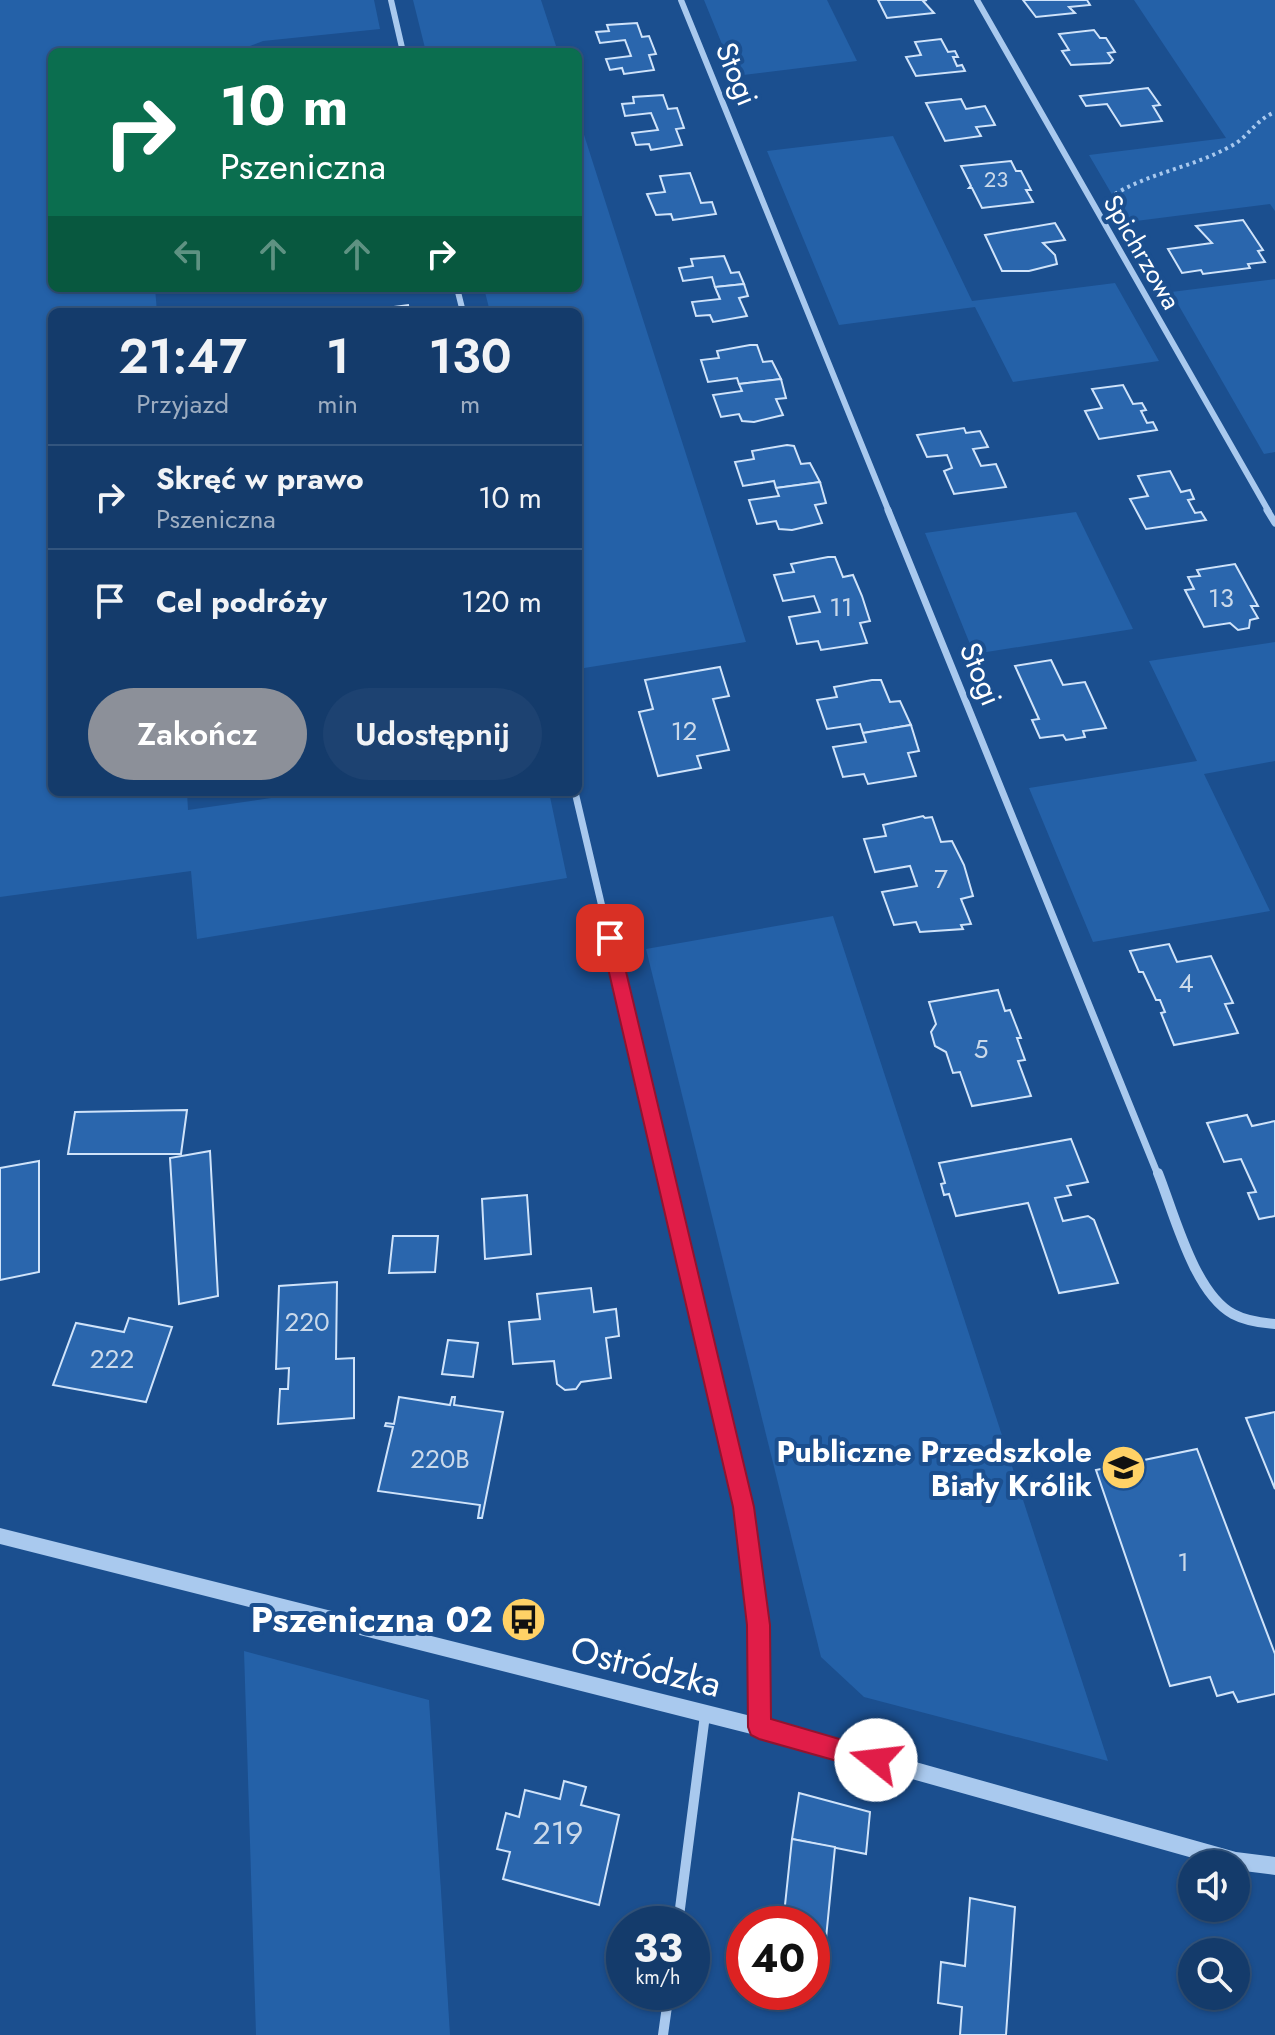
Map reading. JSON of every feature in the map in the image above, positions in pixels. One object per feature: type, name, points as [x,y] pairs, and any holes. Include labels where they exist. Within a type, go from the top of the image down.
[{"type":"street","points":[[391,0],[402,48]]},
{"type":"street","name":"Stogi","points":[[681,0],[1202,1282],[1213,1302],[1229,1315],[1251,1323],[1275,1324]]},
{"type":"street","name":"Spichrzowa","points":[[977,0],[1275,523]]},
{"type":"street","points":[[576,796],[743,1507],[759,1625],[759,1727]]},
{"type":"street","name":"Ostródzka","points":[[0,1536],[759,1727],[1236,1861],[1275,1866]]},
{"type":"street","points":[[680,1906],[705,1714]]},
{"type":"street","points":[[663,2035],[666,2010]]},
{"type":"path","points":[[1094,208],[1136,180],[1234,146],[1260,117],[1275,112]]},
{"type":"shaded area","points":[[0,0],[374,0],[380,29],[263,41],[245,48],[48,48],[48,292],[155,292],[157,308],[48,308],[48,796],[187,796],[188,810],[284,796],[550,796],[567,878],[197,939],[191,871],[0,897]]},
{"type":"shaded area","points":[[413,0],[541,0],[557,48],[425,48]]},
{"type":"shaded area","points":[[704,0],[827,0],[857,61],[735,76]]},
{"type":"shaded area","points":[[1134,0],[1275,0],[1275,211],[1270,204],[1128,222],[1089,155],[1226,138]]},
{"type":"shaded area","points":[[582,129],[746,642],[582,668],[582,308],[489,308],[485,292],[582,292]]},
{"type":"shaded area","points":[[893,136],[972,301],[1115,283],[1159,361],[1013,382],[975,307],[839,325],[767,151]]},
{"type":"shaded area","points":[[1275,279],[1275,452],[1264,454],[1171,292]]},
{"type":"shaded area","points":[[1076,512],[1133,629],[974,654],[925,533]]},
{"type":"shaded area","points":[[1275,642],[1275,761],[1204,774],[1270,911],[1093,942],[1029,788],[1197,761],[1149,661]]},
{"type":"shaded area","points":[[833,916],[1108,1761],[864,1697],[821,1657],[646,949]]},
{"type":"shaded area","points":[[244,1651],[429,1700],[450,2035],[256,2035]]},
{"type":"building","points":[[878,0],[927,0],[923,1],[934,13],[887,18]]},
{"type":"building","points":[[1023,0],[1087,0],[1090,5],[1069,7],[1075,13],[1036,17]]},
{"type":"building","points":[[637,23],[642,37],[649,36],[656,54],[649,55],[654,70],[624,74],[622,68],[610,70],[606,59],[631,56],[625,40],[600,43],[596,32],[609,31],[607,25]]},
{"type":"building","points":[[1094,30],[1100,38],[1106,38],[1115,52],[1108,53],[1113,60],[1110,63],[1071,65],[1062,51],[1069,50],[1059,34]]},
{"type":"building","points":[[941,39],[948,52],[955,51],[958,57],[953,57],[957,66],[962,65],[965,71],[916,76],[906,57],[921,55],[915,42]]},
{"type":"building","points":[[1148,88],[1160,105],[1153,106],[1162,121],[1121,126],[1107,104],[1086,106],[1080,96]]},
{"type":"building","points":[[663,95],[668,109],[677,108],[684,128],[676,129],[682,145],[651,150],[649,144],[636,145],[632,133],[658,130],[651,113],[625,116],[622,104],[634,103],[633,97]]},
{"type":"building","points":[[961,99],[966,109],[985,106],[995,125],[976,127],[981,136],[945,141],[926,103]]},
{"type":"building","points":[[1011,161],[1016,171],[1021,171],[1031,190],[1026,190],[1033,202],[982,208],[972,188],[969,188],[971,186],[961,166]]},
{"type":"building","points":[[690,173],[701,203],[712,202],[716,214],[673,220],[671,214],[656,215],[647,194],[665,192],[660,176]]},
{"type":"building","points":[[1243,220],[1263,250],[1258,251],[1265,262],[1248,264],[1250,268],[1203,274],[1201,270],[1182,273],[1168,249],[1212,243],[1196,226]]},
{"type":"building","points":[[1055,223],[1065,240],[1043,243],[1055,255],[1057,264],[1029,271],[1002,271],[985,235]]},
{"type":"building","points":[[724,256],[731,273],[739,272],[744,284],[715,287],[712,277],[683,281],[679,268],[693,266],[691,259]]},
{"type":"building","points":[[744,284],[748,296],[739,298],[747,316],[713,322],[710,315],[696,316],[692,302],[720,299],[715,287]]},
{"type":"building","points":[[757,345],[763,362],[772,361],[781,379],[739,384],[737,378],[708,382],[701,360],[719,358],[717,351]]},
{"type":"building","points":[[781,379],[786,398],[776,399],[783,415],[754,422],[742,421],[739,414],[721,417],[713,395],[742,391],[739,384]]},
{"type":"building","points":[[1123,385],[1133,404],[1142,403],[1146,410],[1141,411],[1147,423],[1153,422],[1157,430],[1099,439],[1085,411],[1102,408],[1092,389]]},
{"type":"building","points":[[964,428],[966,433],[980,431],[988,447],[973,449],[981,466],[996,464],[1006,487],[954,494],[944,471],[952,468],[947,455],[927,457],[917,435]]},
{"type":"building","points":[[794,446],[801,464],[810,463],[820,482],[776,488],[774,481],[743,486],[735,462],[754,459],[752,451]]},
{"type":"building","points":[[1170,471],[1181,492],[1190,490],[1194,499],[1188,500],[1195,513],[1201,512],[1206,520],[1146,529],[1130,499],[1148,496],[1138,476]]},
{"type":"building","points":[[820,482],[826,503],[815,505],[822,523],[792,530],[779,529],[776,521],[757,524],[749,500],[779,496],[776,488]]},
{"type":"building","points":[[835,557],[843,577],[853,575],[870,621],[860,623],[867,643],[821,650],[818,641],[797,644],[789,617],[820,612],[814,596],[783,601],[774,575],[794,572],[791,564]]},
{"type":"building","points":[[1235,564],[1258,606],[1251,606],[1258,618],[1250,620],[1249,628],[1238,630],[1230,623],[1204,627],[1185,590],[1194,589],[1188,577],[1200,576],[1197,570]]},
{"type":"building","points":[[1051,660],[1063,685],[1085,682],[1106,728],[1083,731],[1085,737],[1066,740],[1063,735],[1040,738],[1032,720],[1039,719],[1015,666]]},
{"type":"building","points":[[720,667],[729,696],[713,699],[729,750],[697,756],[701,768],[658,776],[639,712],[653,709],[645,680]]},
{"type":"building","points":[[881,680],[890,702],[900,701],[911,725],[863,733],[860,724],[827,729],[817,700],[837,697],[834,687]]},
{"type":"building","points":[[911,725],[919,751],[908,753],[916,776],[868,784],[864,774],[843,777],[833,747],[866,742],[863,733]]},
{"type":"building","points":[[923,816],[932,817],[941,842],[952,841],[964,865],[973,896],[961,899],[971,924],[961,925],[963,929],[920,932],[916,922],[894,925],[882,892],[917,886],[910,866],[875,872],[864,839],[886,836],[883,825]]},
{"type":"building","points":[[1169,944],[1177,962],[1211,956],[1233,1003],[1225,1004],[1238,1033],[1174,1045],[1161,1013],[1165,1012],[1160,1000],[1156,1000],[1130,951]]},
{"type":"building","points":[[998,990],[1005,1011],[1010,1010],[1021,1038],[1017,1038],[1025,1060],[1018,1061],[1031,1096],[972,1106],[960,1072],[953,1073],[946,1052],[935,1046],[931,1032],[936,1024],[929,1002]]},
{"type":"building","points":[[187,1110],[181,1154],[68,1154],[75,1112]]},
{"type":"building","points":[[1247,1115],[1252,1126],[1275,1121],[1275,1216],[1259,1219],[1248,1193],[1256,1192],[1241,1159],[1224,1162],[1207,1123]]},
{"type":"building","points":[[1071,1139],[1088,1182],[1067,1186],[1071,1195],[1055,1198],[1063,1221],[1088,1216],[1094,1220],[1118,1283],[1059,1293],[1028,1203],[956,1216],[949,1194],[944,1195],[941,1184],[945,1183],[939,1163]]},
{"type":"building","points":[[210,1151],[218,1296],[179,1304],[170,1158]]},
{"type":"building","points":[[39,1161],[39,1272],[0,1280],[0,1168]]},
{"type":"building","points":[[527,1195],[531,1254],[485,1259],[482,1199]]},
{"type":"building","points":[[393,1236],[438,1236],[435,1272],[389,1273]]},
{"type":"building","points":[[337,1282],[336,1359],[354,1358],[354,1418],[278,1424],[280,1389],[288,1389],[289,1368],[276,1369],[279,1286]]},
{"type":"building","points":[[591,1288],[594,1312],[616,1309],[619,1336],[606,1338],[611,1378],[581,1382],[576,1389],[565,1390],[557,1384],[554,1361],[513,1364],[509,1322],[540,1319],[537,1294]]},
{"type":"building","points":[[129,1318],[172,1327],[146,1402],[53,1385],[76,1323],[124,1332]]},
{"type":"building","points":[[448,1340],[478,1343],[473,1377],[442,1374]]},
{"type":"building","points":[[399,1397],[450,1405],[452,1397],[455,1397],[454,1405],[503,1412],[482,1518],[478,1518],[480,1505],[378,1491],[393,1427],[385,1426],[386,1423],[394,1424]]},
{"type":"building","points":[[1275,1412],[1275,1489],[1246,1418]]},
{"type":"building","points":[[1197,1449],[1275,1654],[1275,1694],[1238,1702],[1233,1692],[1217,1696],[1210,1677],[1170,1686],[1096,1470]]},
{"type":"building","points":[[564,1781],[586,1787],[581,1805],[619,1815],[599,1905],[503,1879],[510,1852],[497,1849],[506,1813],[519,1817],[525,1790],[560,1799]]},
{"type":"building","points":[[799,1793],[870,1812],[866,1854],[792,1839]]},
{"type":"building","points":[[792,1839],[835,1847],[829,1906],[785,1906]]},
{"type":"building","points":[[970,1898],[1015,1907],[1006,2035],[960,2035],[962,2007],[938,2003],[941,1962],[965,1966]]},
{"type":"place","name":"Publiczne Przedszkole Biały Królik","points":[[1123,1468]]},
{"type":"place","name":"Pszeniczna 02","points":[[524,1619]]},
{"type":"route","points":[[610,938],[743,1507],[759,1625],[759,1727],[876,1760]]}]
